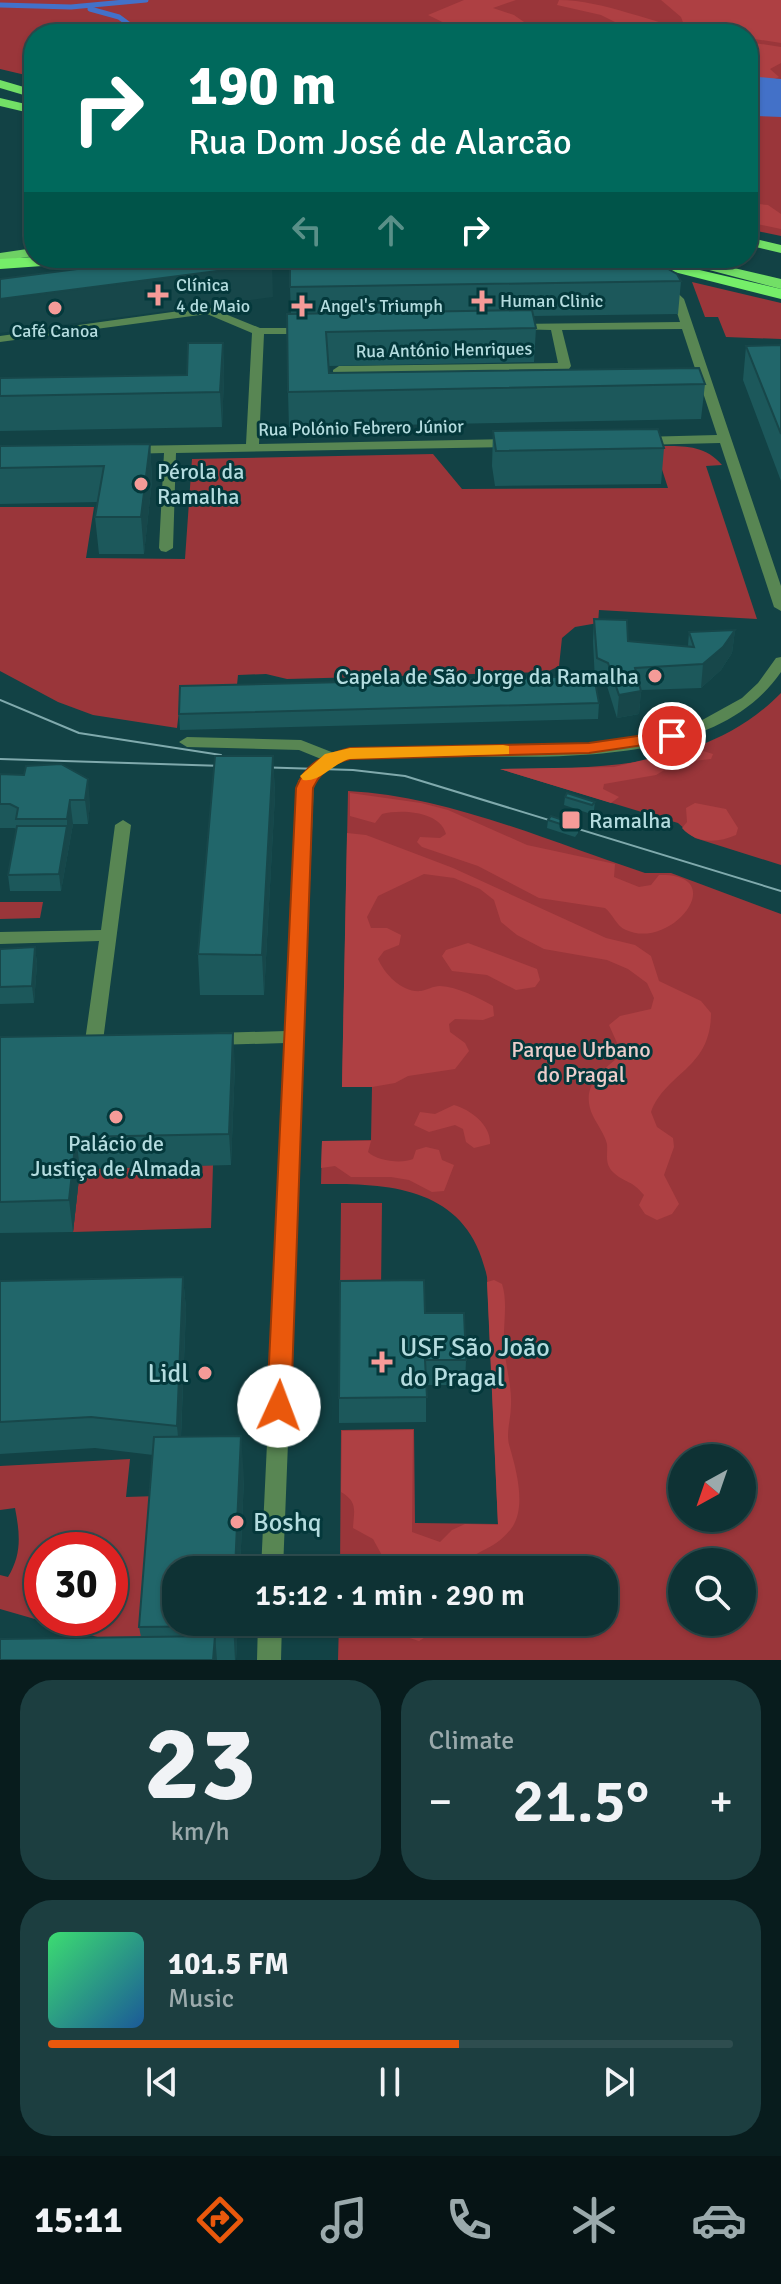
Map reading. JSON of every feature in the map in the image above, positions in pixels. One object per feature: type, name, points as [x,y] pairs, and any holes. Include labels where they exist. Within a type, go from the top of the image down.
[{"type":"highway","points":[[0,78],[24,82]]},
{"type":"highway","points":[[0,84],[24,91]]},
{"type":"highway","points":[[0,93],[24,99]]},
{"type":"highway","points":[[0,102],[24,108]]},
{"type":"highway","points":[[758,243],[781,249]]},
{"type":"highway","points":[[758,256],[781,262]]},
{"type":"highway","points":[[0,262],[24,261]]},
{"type":"highway","points":[[670,268],[781,294]]},
{"type":"highway","points":[[714,268],[781,284]]},
{"type":"highway","points":[[758,268],[781,273]]},
{"type":"main road","points":[[0,245],[24,241]]},
{"type":"main road","points":[[0,262],[24,257]]},
{"type":"street","points":[[588,268],[601,271]]},
{"type":"street","points":[[658,284],[672,291],[678,299],[705,388],[781,607]]},
{"type":"street","points":[[0,339],[208,310],[258,331],[321,330]]},
{"type":"street","points":[[509,328],[686,325]]},
{"type":"street","name":"Rua António Henriques","points":[[355,396],[340,396],[339,370],[565,366],[556,327]]},
{"type":"street","points":[[252,448],[258,331]]},
{"type":"street","points":[[690,388],[705,388]]},
{"type":"street","points":[[629,441],[723,439]]},
{"type":"street","name":"Rua Polónio Febrero Júnior","points":[[108,451],[534,443]]},
{"type":"street","points":[[166,548],[170,450]]},
{"type":"street","points":[[273,1556],[304,788],[310,773],[332,758],[361,753],[589,748],[646,742],[697,728],[739,708],[759,691],[781,661]]},
{"type":"street","points":[[187,742],[301,745],[332,758]]},
{"type":"street","points":[[94,1041],[123,825]]},
{"type":"street","points":[[0,938],[109,935]]},
{"type":"street","points":[[202,1039],[294,1037]]},
{"type":"street","points":[[269,1660],[270,1636]]},
{"type":"green space","points":[[0,0],[781,0],[781,236],[758,231],[758,24],[24,24],[24,75],[0,69]]},
{"type":"green space","points":[[350,268],[490,268],[478,274],[440,277]]},
{"type":"green space","points":[[692,282],[781,303],[781,339],[726,337],[718,317],[705,317]]},
{"type":"green space","points":[[660,446],[701,450],[722,465],[706,466],[757,619],[599,610],[598,623],[575,627],[562,638],[559,666],[547,672],[287,679],[266,674],[238,675],[237,685],[181,694],[177,728],[93,715],[58,702],[0,671],[0,507],[94,507],[86,558],[185,559],[192,459],[433,454],[462,489],[668,488],[658,457]]},
{"type":"green space","points":[[781,693],[781,865],[695,838],[678,823],[500,769],[575,768],[650,760],[719,737],[751,718]]},
{"type":"green space","name":"Parque Urbano do Pragal","points":[[348,791],[385,795],[461,811],[645,873],[671,873],[781,914],[781,1660],[338,1660],[339,1636],[618,1636],[618,1556],[340,1556],[341,1430],[414,1429],[415,1523],[498,1524],[487,1277],[478,1248],[464,1225],[446,1209],[425,1197],[376,1186],[321,1184],[322,1141],[371,1140],[372,1087],[342,1087]]},
{"type":"green space","points":[[0,902],[43,902],[40,918],[0,919]]},
{"type":"green space","points":[[213,1165],[211,1228],[73,1232],[80,1169]]},
{"type":"green space","points":[[341,1203],[382,1203],[381,1290],[340,1290]]},
{"type":"green space","points":[[130,1459],[126,1497],[157,1496],[146,1651],[94,1636],[128,1636],[128,1532],[24,1532],[24,1616],[0,1609],[0,1575],[8,1577],[13,1568],[19,1535],[15,1508],[0,1510],[0,1466]]},
{"type":"shaded area","points":[[464,0],[516,0],[493,8],[514,15],[527,24],[446,24],[428,15]]},
{"type":"shaded area","points":[[559,0],[576,1],[666,24],[619,24],[601,15],[557,5]]},
{"type":"shaded area","points":[[661,0],[781,0],[781,43],[758,40],[758,24],[684,24],[681,17]]},
{"type":"shaded area","points":[[758,44],[781,47],[781,63],[770,69],[779,77],[772,80],[758,78]]},
{"type":"shaded area","points":[[758,204],[768,205],[781,214],[781,229],[758,224]]},
{"type":"shaded area","points":[[693,748],[713,754],[711,759],[676,763],[656,775],[604,784],[603,789],[619,797],[611,803],[500,769],[614,767]]},
{"type":"shaded area","points":[[350,793],[448,810],[527,845],[615,864],[614,877],[639,887],[651,885],[659,875],[680,878],[691,886],[693,897],[687,910],[661,930],[644,934],[626,930],[605,908],[539,898],[478,866],[422,847],[417,842],[420,837],[440,838],[446,834],[436,820],[428,816],[390,812],[382,814],[375,823],[350,816]]},
{"type":"shaded area","points":[[695,803],[726,809],[738,828],[736,835],[722,840],[708,840],[688,833],[682,828],[687,822],[686,808]]},
{"type":"shaded area","points":[[347,833],[366,835],[453,868],[606,938],[635,945],[651,956],[659,981],[701,1001],[711,1013],[704,1046],[658,1099],[651,1112],[657,1127],[673,1138],[674,1147],[664,1175],[679,1204],[672,1214],[657,1220],[645,1214],[639,1205],[644,1195],[611,1170],[606,1141],[589,1105],[595,1080],[622,1054],[609,1025],[620,1016],[651,1009],[654,998],[647,983],[628,969],[607,960],[544,949],[517,935],[501,922],[494,900],[480,889],[454,878],[424,874],[378,896],[367,917],[371,928],[387,928],[401,935],[399,945],[384,951],[378,959],[390,977],[401,986],[414,991],[440,986],[460,990],[493,1006],[494,1016],[483,1020],[455,1019],[449,1024],[450,1032],[465,1043],[469,1051],[455,1069],[408,1076],[395,1083],[372,1087],[342,1087]]},
{"type":"shaded area","points":[[468,943],[537,969],[540,980],[535,987],[516,990],[487,975],[452,971],[442,956],[446,950]]},
{"type":"shaded area","points":[[454,1105],[479,1119],[487,1131],[490,1144],[474,1148],[466,1142],[463,1129],[455,1125],[429,1132],[414,1125],[420,1112],[435,1114]]},
{"type":"shaded area","points":[[322,1141],[371,1141],[368,1152],[377,1158],[396,1161],[413,1159],[416,1150],[426,1147],[439,1150],[442,1160],[454,1165],[444,1191],[432,1192],[409,1180],[351,1177],[335,1166],[321,1168]]},
{"type":"shaded area","points":[[494,1280],[502,1284],[505,1298],[504,1344],[511,1397],[508,1437],[519,1487],[517,1517],[499,1541],[474,1556],[382,1556],[373,1539],[353,1528],[353,1503],[341,1492],[342,1431],[413,1430],[412,1532],[440,1542],[452,1530],[465,1524],[498,1525],[487,1282]]},
{"type":"shaded area","points":[[403,1636],[427,1636],[419,1641]]},
{"type":"water","points":[[758,77],[781,79],[781,117],[758,116]]},
{"type":"building","points":[[85,268],[241,268],[0,299],[0,279]]},
{"type":"building","points":[[666,268],[677,274],[681,281],[290,287],[290,269]]},
{"type":"building","points":[[532,310],[536,328],[326,332],[329,373],[699,368],[705,384],[288,392],[287,314]]},
{"type":"building","points":[[188,343],[223,343],[220,392],[0,396],[0,378],[187,375]]},
{"type":"building","points":[[781,345],[781,434],[746,346]]},
{"type":"building","points":[[658,429],[664,448],[496,451],[493,431]]},
{"type":"building","points":[[150,444],[141,517],[95,517],[104,466],[0,468],[0,446]]},
{"type":"building","points":[[594,619],[627,620],[628,641],[694,647],[689,632],[735,630],[723,647],[703,664],[635,668],[641,691],[619,695],[608,663],[597,658]]},
{"type":"building","points":[[594,676],[599,703],[179,714],[180,686]]},
{"type":"building","points":[[215,756],[273,756],[262,955],[198,954]]},
{"type":"building","points":[[61,764],[88,779],[85,800],[70,800],[67,819],[16,819],[18,808],[0,804],[0,774],[24,775],[26,766]]},
{"type":"building","points":[[567,793],[595,802],[592,805],[565,797]]},
{"type":"building","points":[[551,816],[578,825],[576,829],[548,820]]},
{"type":"building","points":[[17,826],[67,826],[59,874],[8,875]]},
{"type":"building","points":[[35,947],[32,986],[0,987],[0,949]]},
{"type":"building","name":"Palácio de Justiça de Almada","points":[[233,1033],[229,1134],[76,1137],[69,1200],[0,1202],[0,1037]]},
{"type":"building","points":[[183,1277],[177,1426],[91,1417],[0,1422],[0,1281]]},
{"type":"building","points":[[424,1280],[425,1313],[464,1313],[466,1360],[425,1360],[427,1397],[339,1398],[340,1281]]},
{"type":"building","points":[[241,1436],[236,1556],[162,1556],[162,1627],[139,1627],[154,1437]]},
{"type":"building","points":[[215,1636],[213,1660],[0,1660],[0,1639]]},
{"type":"waterway","points":[[0,5],[71,7],[146,0]]},
{"type":"waterway","points":[[90,9],[119,17],[128,24]]},
{"type":"tram line","points":[[0,700],[79,733],[221,755]]},
{"type":"tram line","points":[[0,759],[353,770],[405,776],[781,891]]},
{"type":"slow traffic","points":[[309,776],[332,758],[350,754],[503,750]]},
{"type":"place","name":"Clínica 4 de Maio","points":[[158,295]]},
{"type":"place","name":"Human Clinic","points":[[482,301]]},
{"type":"place","name":"Angel's Triumph","points":[[302,306]]},
{"type":"place","name":"Café Canoa","points":[[55,308]]},
{"type":"place","name":"Pérola da Ramalha","points":[[141,484]]},
{"type":"place","name":"Capela de São Jorge da Ramalha","points":[[655,676]]},
{"type":"place","name":"Ramalha","points":[[571,820]]},
{"type":"place","name":"Palácio de Justiça de Almada","points":[[116,1117]]},
{"type":"place","name":"USF São João do Pragal","points":[[382,1362]]},
{"type":"place","name":"Lidl","points":[[205,1373]]},
{"type":"place","name":"Boshq","points":[[237,1522]]},
{"type":"route","points":[[279,1406],[304,788],[310,773],[332,758],[350,754],[589,748],[672,736]]}]
